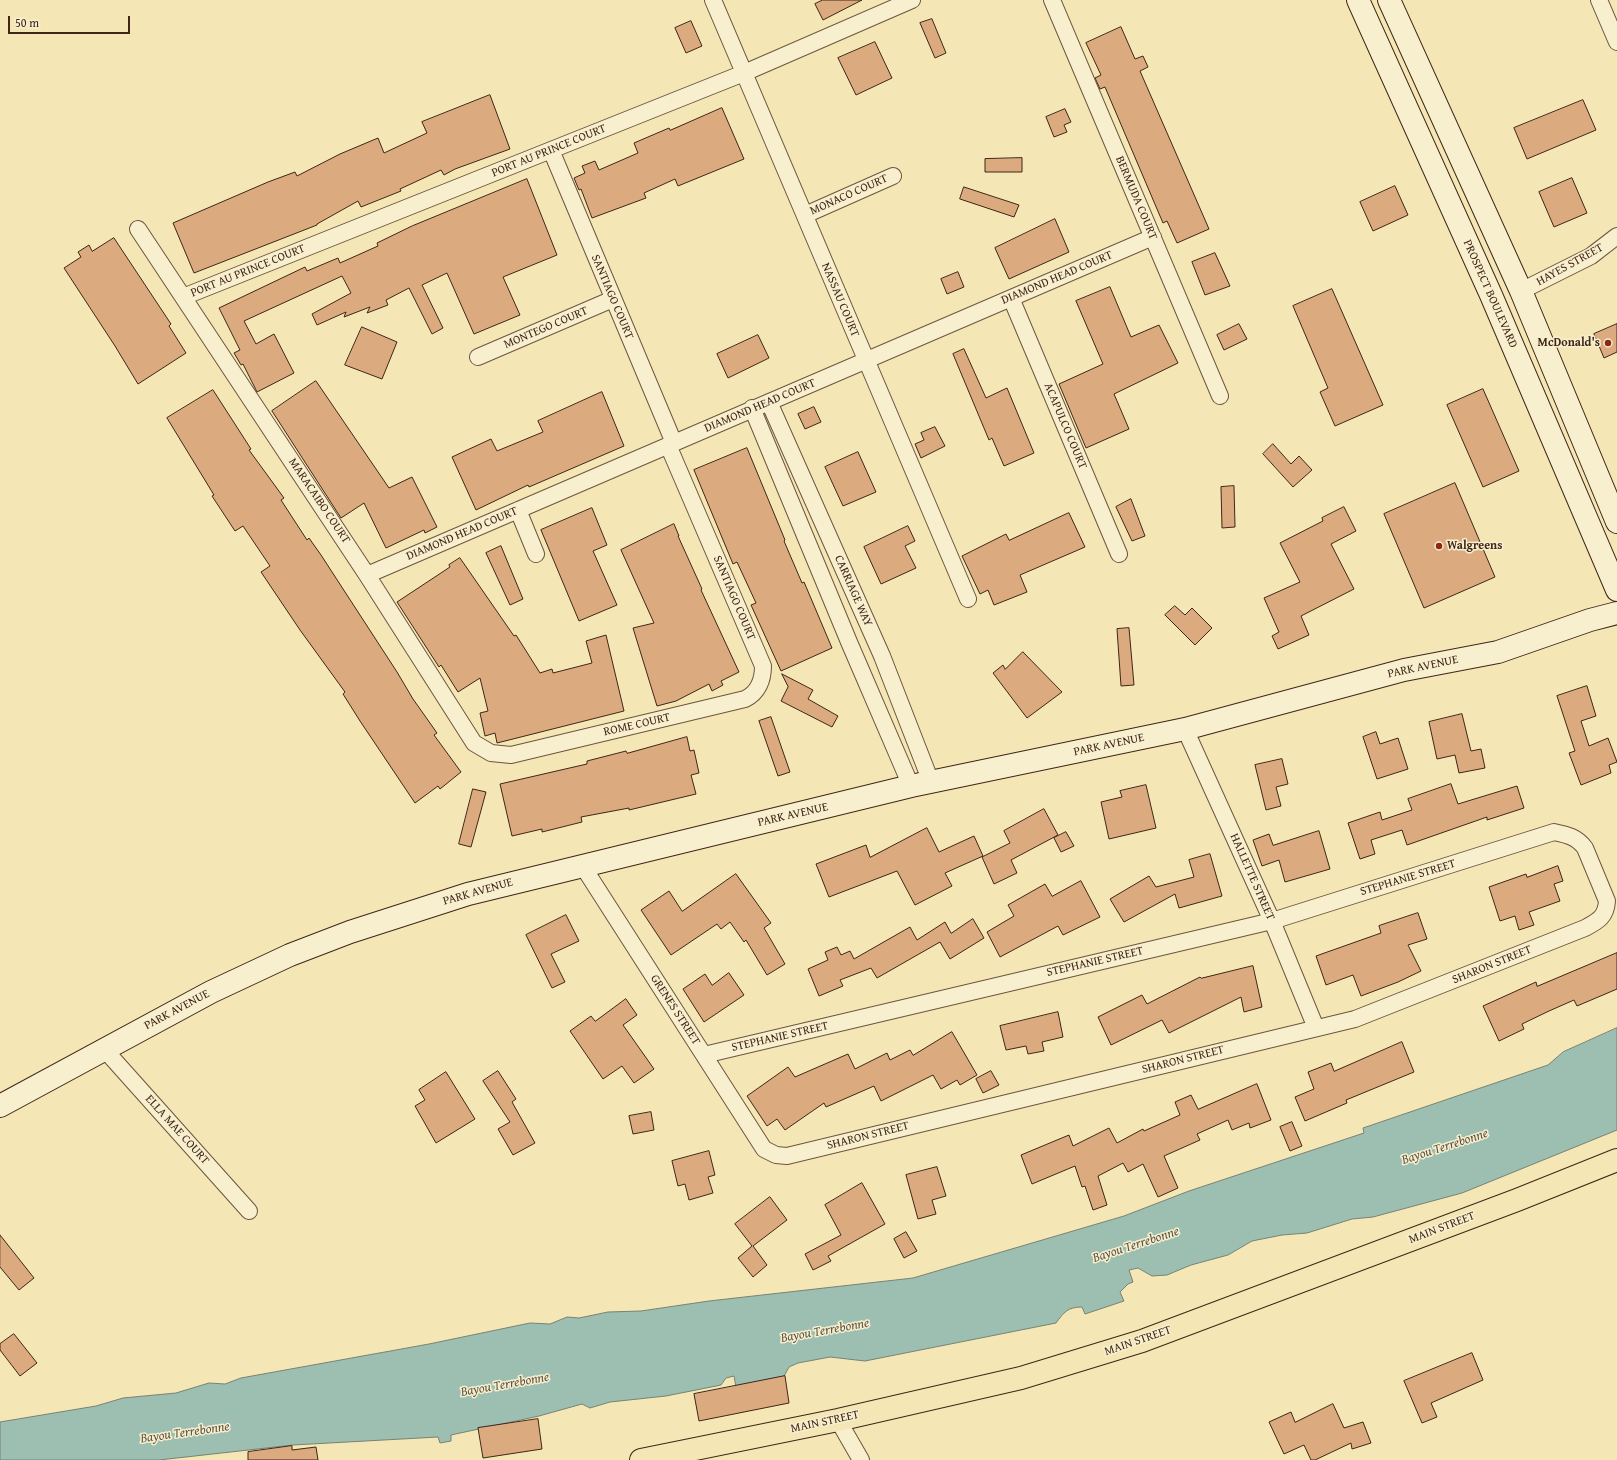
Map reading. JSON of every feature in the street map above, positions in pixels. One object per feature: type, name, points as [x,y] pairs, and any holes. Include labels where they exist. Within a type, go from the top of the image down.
[{"type":"main road","name":"PROSPECT BOULEVARD","points":[[1358,0],[1496,307],[1617,590]]},
{"type":"main road","points":[[1389,0],[1521,291],[1617,522]]},
{"type":"main road","name":"PARK AVENUE","points":[[0,1106],[211,992],[290,955],[350,932],[468,894],[582,865],[921,784],[1185,729],[1404,670],[1498,652],[1590,620],[1617,613]]},
{"type":"main road","name":"MAIN STREET","points":[[641,1460],[838,1420],[1020,1378],[1142,1341],[1517,1200],[1617,1160]]},
{"type":"street","name":"NASSAU COURT","points":[[713,0],[968,599]]},
{"type":"street","name":"PORT AU PRINCE COURT","points":[[183,297],[744,73],[912,0]]},
{"type":"street","name":"BERMUDA COURT","points":[[1052,0],[1220,396]]},
{"type":"street","points":[[1599,0],[1617,42]]},
{"type":"street","name":"SANTIAGO COURT","points":[[551,150],[763,666],[763,675],[758,686]]},
{"type":"street","name":"MONACO COURT","points":[[805,215],[893,176]]},
{"type":"street","name":"MARACAIBO COURT","points":[[138,229],[367,575],[474,743],[491,753],[511,755]]},
{"type":"street","name":"HAYES STREET","points":[[1521,291],[1591,256],[1617,236]]},
{"type":"street","name":"DIAMOND HEAD COURT","points":[[367,575],[1152,237]]},
{"type":"street","name":"ACAPULCO COURT","points":[[1011,298],[1119,554]]},
{"type":"street","name":"MONTEGO COURT","points":[[478,357],[613,299]]},
{"type":"street","name":"CARRIAGE WAY","points":[[769,402],[882,656],[921,784]]},
{"type":"street","name":"CARRIAGE WAY","points":[[752,408],[846,635],[921,784]]},
{"type":"street","points":[[518,510],[536,554]]},
{"type":"street","name":"ROME COURT","points":[[511,755],[745,699],[752,695],[758,686]]},
{"type":"street","name":"HALLETTE STREET","points":[[1185,729],[1272,921],[1316,1028]]},
{"type":"street","name":"STEPHANIE STREET","points":[[704,1055],[1272,921],[1554,832],[1570,835],[1580,841],[1585,848],[1607,901],[1607,911],[1600,920],[1585,928]]},
{"type":"street","name":"GRENES STREET","points":[[582,865],[764,1149],[771,1152]]},
{"type":"street","name":"SHARON STREET","points":[[771,1152],[787,1156],[1356,1019],[1585,928]]},
{"type":"street","name":"ELLA MAE COURT","points":[[105,1050],[249,1211]]},
{"type":"street","points":[[838,1420],[861,1460]]},
{"type":"water","name":"Bayou Terrebonne","points":[[1617,1028],[1617,1130],[1462,1193],[1373,1217],[1352,1219],[1307,1233],[1282,1235],[1252,1241],[1228,1255],[1191,1265],[1167,1275],[1152,1276],[1138,1268],[1129,1270],[1133,1282],[1128,1284],[1120,1292],[1124,1301],[1085,1314],[1082,1307],[1073,1308],[1064,1313],[1056,1323],[865,1361],[830,1357],[798,1363],[789,1367],[783,1378],[736,1387],[734,1376],[726,1378],[721,1385],[666,1396],[610,1402],[590,1408],[582,1404],[539,1416],[451,1435],[451,1441],[440,1443],[438,1437],[293,1445],[159,1460],[0,1460],[0,1422],[96,1406],[123,1398],[176,1393],[209,1383],[225,1384],[241,1378],[429,1344],[530,1323],[550,1324],[567,1317],[579,1318],[608,1312],[641,1311],[709,1301],[913,1278],[1124,1216],[1189,1191],[1364,1133],[1363,1128],[1548,1065],[1563,1052]]},
{"type":"building","points":[[823,0],[862,0],[823,20],[815,4]]},
{"type":"building","points":[[932,19],[946,53],[935,58],[920,23]]},
{"type":"building","points":[[691,21],[702,46],[686,53],[675,28]]},
{"type":"building","points":[[1121,27],[1135,59],[1143,56],[1148,67],[1140,71],[1209,229],[1177,243],[1167,221],[1163,223],[1105,87],[1100,89],[1095,78],[1101,75],[1086,43]]},
{"type":"building","points":[[875,42],[892,78],[856,95],[838,58]]},
{"type":"building","points":[[490,95],[510,149],[455,169],[444,175],[441,170],[400,189],[401,191],[361,207],[358,201],[317,225],[194,273],[173,223],[268,182],[295,172],[297,176],[340,154],[378,138],[384,153],[427,133],[422,122]]},
{"type":"building","points":[[1583,100],[1596,130],[1527,159],[1514,128]]},
{"type":"building","points":[[722,108],[744,159],[678,186],[675,179],[644,193],[646,198],[592,218],[581,189],[579,190],[574,178],[585,173],[582,166],[595,161],[599,170],[638,153],[634,143],[669,128],[670,130]]},
{"type":"building","points":[[1065,109],[1071,122],[1064,125],[1067,132],[1054,137],[1046,117]]},
{"type":"building","points":[[1022,158],[1022,172],[985,172],[985,159]]},
{"type":"building","points":[[1572,178],[1587,213],[1554,227],[1539,192]]},
{"type":"building","points":[[527,179],[557,255],[503,277],[520,315],[474,334],[447,273],[422,285],[443,328],[432,334],[409,288],[386,300],[388,305],[367,313],[370,307],[344,317],[346,312],[317,325],[312,314],[351,293],[342,276],[244,321],[256,344],[274,334],[294,373],[257,392],[243,364],[241,365],[234,353],[240,350],[219,308],[305,267],[307,271],[338,258],[340,263],[378,246],[377,243],[412,226]]},
{"type":"building","points":[[1395,186],[1408,215],[1373,231],[1360,202]]},
{"type":"building","points":[[964,187],[1019,205],[1014,217],[960,199]]},
{"type":"building","points":[[1055,219],[1069,252],[1009,279],[995,248]]},
{"type":"building","points":[[114,238],[171,324],[169,326],[186,353],[138,384],[64,268],[81,257],[78,252],[89,245],[92,251]]},
{"type":"building","points":[[1215,253],[1230,286],[1205,295],[1192,262]]},
{"type":"building","points":[[958,272],[964,287],[947,294],[941,279]]},
{"type":"building","points":[[1110,287],[1131,337],[1159,325],[1178,363],[1114,394],[1129,429],[1086,448],[1059,384],[1103,364],[1076,301]]},
{"type":"building","points":[[1332,289],[1383,405],[1335,426],[1320,392],[1328,388],[1293,306]]},
{"type":"building","points":[[1239,324],[1247,339],[1224,350],[1217,335]]},
{"type":"building","name":"McDonald's","points":[[1617,324],[1617,352],[1604,358],[1594,334]]},
{"type":"building","points":[[362,327],[397,342],[382,379],[345,365]]},
{"type":"building","points":[[758,335],[769,358],[728,378],[717,354]]},
{"type":"building","points":[[964,349],[986,398],[1007,388],[1034,453],[1004,466],[992,438],[989,440],[953,354]]},
{"type":"building","points":[[316,381],[389,488],[412,477],[437,527],[425,533],[424,530],[386,548],[364,503],[341,518],[272,411]]},
{"type":"building","points":[[1483,389],[1519,471],[1483,487],[1447,405]]},
{"type":"building","points":[[213,390],[251,449],[249,450],[284,498],[281,500],[307,540],[309,538],[321,555],[413,699],[437,733],[434,735],[461,772],[440,789],[438,786],[415,803],[360,721],[343,694],[345,692],[300,630],[261,572],[270,566],[243,526],[235,531],[212,496],[214,495],[167,418]]},
{"type":"building","points":[[602,392],[624,446],[529,487],[528,485],[476,510],[452,457],[491,439],[497,451],[543,432],[538,421]]},
{"type":"building","points":[[814,407],[821,422],[805,429],[798,414]]},
{"type":"building","points":[[935,427],[945,446],[921,458],[915,444],[924,440],[921,433]]},
{"type":"building","points":[[1273,444],[1291,464],[1299,456],[1312,470],[1293,487],[1263,454]]},
{"type":"building","points":[[747,448],[785,540],[784,541],[802,583],[804,582],[832,648],[781,671],[751,605],[756,603],[737,562],[733,564],[694,470]]},
{"type":"building","points":[[858,452],[876,492],[843,506],[825,467]]},
{"type":"building","name":"Walgreens","points":[[1455,483],[1495,577],[1424,608],[1384,514]]},
{"type":"building","points":[[1234,486],[1235,527],[1222,528],[1221,487]]},
{"type":"building","points":[[1131,499],[1145,536],[1132,541],[1116,507]]},
{"type":"building","points":[[1344,507],[1356,531],[1331,544],[1354,589],[1301,616],[1309,635],[1278,649],[1272,636],[1279,632],[1264,598],[1300,582],[1280,543],[1323,521],[1322,518]]},
{"type":"building","points":[[592,508],[607,545],[593,551],[617,605],[579,621],[541,530]]},
{"type":"building","points":[[1069,513],[1085,547],[1020,575],[1027,592],[994,605],[988,590],[980,594],[962,556],[1006,534],[1009,540]]},
{"type":"building","points":[[674,524],[702,589],[701,590],[739,672],[721,681],[723,685],[712,691],[709,684],[676,701],[657,706],[633,628],[654,623],[621,550]]},
{"type":"building","points":[[908,526],[915,541],[905,546],[916,568],[881,584],[864,547]]},
{"type":"building","points":[[501,546],[523,599],[510,605],[486,553]]},
{"type":"building","points":[[460,558],[514,636],[516,635],[540,673],[552,669],[553,673],[592,663],[586,641],[606,635],[624,711],[497,743],[495,733],[485,736],[480,713],[488,711],[480,678],[458,692],[441,665],[439,667],[397,602],[450,567],[449,565]]},
{"type":"building","points":[[1175,606],[1185,615],[1192,608],[1212,628],[1195,645],[1165,615]]},
{"type":"building","points":[[1129,628],[1134,685],[1121,686],[1117,629]]},
{"type":"building","points":[[1023,652],[1062,692],[1027,718],[993,673],[1003,665],[1005,669]]},
{"type":"building","points":[[782,674],[813,690],[808,699],[838,716],[832,727],[781,701],[788,687]]},
{"type":"building","points":[[1587,686],[1596,716],[1581,721],[1589,746],[1608,738],[1617,762],[1609,765],[1611,773],[1581,785],[1569,753],[1575,751],[1557,696]]},
{"type":"building","points":[[1462,714],[1471,751],[1481,749],[1485,768],[1459,773],[1455,755],[1437,759],[1429,722]]},
{"type":"building","points":[[771,717],[790,772],[778,776],[759,721]]},
{"type":"building","points":[[1376,732],[1380,744],[1398,738],[1408,769],[1377,779],[1363,737]]},
{"type":"building","points":[[687,737],[690,751],[694,750],[699,773],[691,775],[696,794],[629,810],[629,808],[581,817],[582,822],[542,832],[542,829],[512,836],[500,784],[587,764],[587,761],[626,751],[627,753]]},
{"type":"building","points":[[1282,759],[1288,784],[1276,787],[1281,806],[1266,810],[1255,765]]},
{"type":"building","points":[[1451,784],[1458,804],[1517,786],[1524,808],[1487,820],[1487,817],[1407,845],[1402,830],[1371,840],[1375,854],[1360,859],[1348,823],[1380,812],[1382,820],[1412,810],[1408,799]]},
{"type":"building","points":[[1146,785],[1156,828],[1109,839],[1101,802],[1122,797],[1120,791]]},
{"type":"building","points":[[473,789],[486,792],[471,847],[459,844]]},
{"type":"building","points":[[1044,809],[1058,835],[1011,860],[1017,873],[994,884],[982,857],[1010,843],[1004,831]]},
{"type":"building","points":[[927,828],[939,852],[974,836],[983,856],[945,873],[952,886],[915,905],[897,871],[829,897],[816,864],[866,845],[870,857]]},
{"type":"building","points":[[1319,831],[1330,869],[1285,882],[1279,860],[1262,866],[1253,840],[1269,834],[1273,845]]},
{"type":"building","points":[[1066,832],[1074,846],[1061,852],[1054,838]]},
{"type":"building","points":[[1210,854],[1222,896],[1179,908],[1175,894],[1124,922],[1110,899],[1149,876],[1156,887],[1194,877],[1189,860]]},
{"type":"building","points":[[1558,866],[1563,881],[1554,884],[1560,901],[1529,912],[1534,925],[1519,930],[1515,916],[1500,921],[1489,887],[1526,874],[1527,877]]},
{"type":"building","points":[[736,874],[771,923],[764,928],[785,964],[767,975],[746,940],[744,942],[730,922],[721,929],[717,924],[671,955],[641,910],[669,891],[682,911]]},
{"type":"building","points":[[1081,881],[1100,917],[1063,935],[1058,926],[1000,957],[987,932],[1014,916],[1008,905],[1045,884],[1052,896]]},
{"type":"building","points":[[1418,913],[1427,939],[1408,945],[1421,971],[1398,982],[1361,996],[1353,975],[1326,985],[1316,956],[1381,933],[1379,926]]},
{"type":"building","points":[[566,915],[579,941],[551,954],[565,982],[552,988],[526,935]]},
{"type":"building","points":[[973,919],[984,938],[950,959],[940,942],[877,978],[871,968],[840,980],[843,986],[819,996],[808,969],[828,960],[825,952],[837,947],[841,955],[850,951],[854,959],[910,927],[917,940],[945,922],[951,933]]},
{"type":"building","points":[[1617,953],[1617,989],[1577,1006],[1574,1000],[1549,1011],[1522,1024],[1524,1029],[1499,1041],[1483,1006],[1536,982],[1537,986]]},
{"type":"building","points":[[1253,966],[1262,1007],[1244,1012],[1241,997],[1169,1033],[1162,1020],[1111,1045],[1098,1017],[1142,995],[1147,1004],[1200,977]]},
{"type":"building","points":[[729,973],[744,995],[704,1022],[683,989],[705,974],[712,985]]},
{"type":"building","points":[[626,999],[637,1015],[623,1025],[654,1069],[634,1083],[622,1066],[603,1079],[570,1031],[591,1016],[595,1021]]},
{"type":"building","points":[[1058,1012],[1063,1037],[1042,1042],[1044,1051],[1028,1054],[1026,1046],[1006,1050],[1000,1026]]},
{"type":"building","points":[[952,1032],[977,1075],[960,1085],[957,1080],[941,1089],[933,1075],[881,1101],[874,1086],[826,1107],[824,1103],[785,1130],[777,1119],[767,1126],[747,1096],[788,1067],[795,1077],[848,1054],[855,1069],[887,1053],[890,1060],[910,1050],[913,1055]]},
{"type":"building","points":[[1402,1042],[1414,1072],[1346,1100],[1347,1103],[1305,1121],[1295,1097],[1314,1089],[1308,1072],[1331,1063],[1334,1071]]},
{"type":"building","points":[[498,1071],[516,1099],[512,1102],[535,1143],[513,1155],[498,1129],[510,1122],[483,1081]]},
{"type":"building","points":[[991,1071],[999,1085],[983,1093],[976,1079]]},
{"type":"building","points":[[446,1072],[475,1119],[436,1143],[415,1106],[425,1100],[419,1090]]},
{"type":"building","points":[[1257,1084],[1271,1120],[1250,1128],[1249,1123],[1232,1130],[1228,1120],[1197,1134],[1200,1140],[1164,1156],[1178,1188],[1158,1197],[1143,1164],[1128,1172],[1123,1163],[1098,1176],[1107,1205],[1093,1210],[1085,1186],[1082,1187],[1075,1166],[1032,1184],[1021,1155],[1069,1135],[1073,1146],[1109,1128],[1117,1143],[1143,1129],[1144,1131],[1180,1115],[1175,1102],[1191,1095],[1198,1109]]},
{"type":"building","points":[[651,1112],[654,1130],[633,1134],[629,1116]]},
{"type":"building","points":[[1292,1122],[1302,1146],[1290,1151],[1280,1127]]},
{"type":"building","points":[[709,1151],[715,1175],[708,1177],[713,1193],[689,1200],[685,1184],[678,1186],[672,1161]]},
{"type":"building","points":[[937,1167],[946,1196],[932,1200],[936,1214],[918,1219],[906,1175]]},
{"type":"building","points":[[862,1183],[885,1224],[828,1256],[831,1261],[813,1270],[805,1254],[841,1235],[825,1205]]},
{"type":"building","points":[[770,1197],[787,1220],[753,1246],[767,1265],[753,1277],[738,1258],[752,1246],[735,1224]]},
{"type":"building","points":[[906,1232],[917,1251],[904,1258],[894,1239]]},
{"type":"building","points":[[0,1235],[34,1278],[19,1290],[0,1267]]},
{"type":"building","points":[[14,1334],[37,1363],[20,1376],[0,1350],[0,1344]]},
{"type":"building","points":[[1472,1353],[1483,1380],[1431,1403],[1437,1417],[1422,1423],[1404,1381]]},
{"type":"building","points":[[785,1376],[789,1403],[699,1421],[694,1394]]},
{"type":"building","points":[[1333,1404],[1344,1428],[1363,1422],[1371,1443],[1352,1449],[1351,1443],[1315,1460],[1311,1460],[1304,1445],[1284,1454],[1269,1422],[1291,1412],[1295,1422]]},
{"type":"building","points":[[538,1419],[542,1449],[483,1458],[478,1428]]},
{"type":"building","points":[[292,1446],[292,1450],[316,1447],[318,1460],[248,1460],[248,1452]]},
{"type":"place","name":"McDonald's","points":[[1608,343]]},
{"type":"place","name":"Walgreens","points":[[1439,546]]}]
